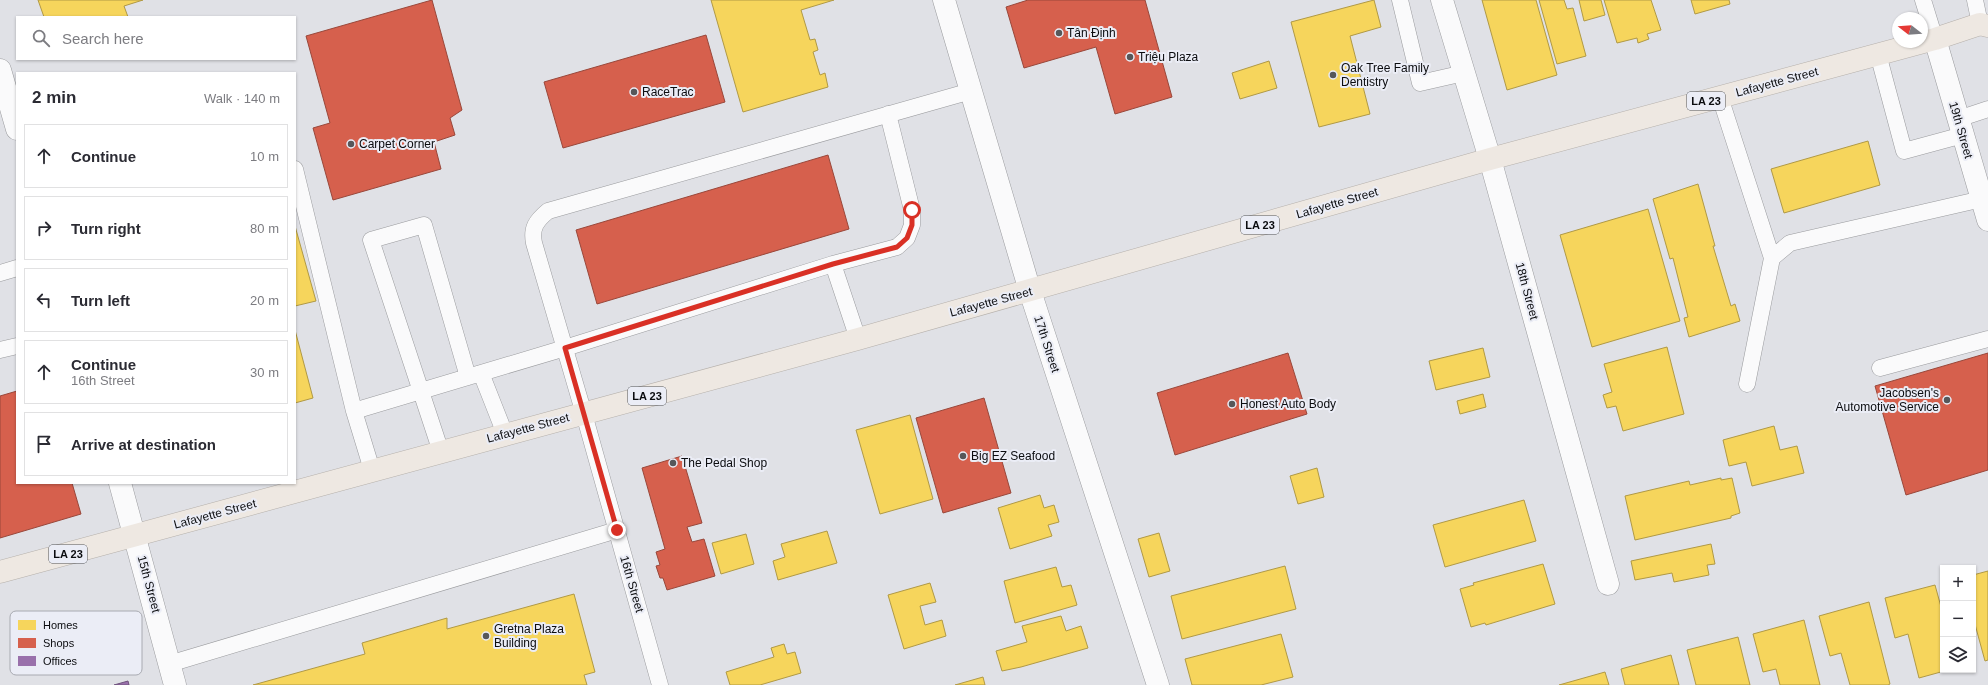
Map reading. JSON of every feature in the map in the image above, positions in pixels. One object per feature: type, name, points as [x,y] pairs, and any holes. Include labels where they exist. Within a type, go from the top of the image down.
[{"type":"highway","name":"Lafayette Street","points":[[0,572],[505,434],[584,414],[1030,291],[1490,159],[1934,39],[1985,22]]},
{"type":"street","name":"17th Street","points":[[944,0],[1030,291],[1158,685]]},
{"type":"street","name":"18th Street","points":[[1442,0],[1490,159],[1608,584]]},
{"type":"street","name":"19th Street","points":[[1934,39],[1986,214]]},
{"type":"street","points":[[0,70],[16,126]]},
{"type":"street","name":"15th Street","points":[[120,484],[136,535],[175,685]]},
{"type":"lane","points":[[1400,0],[1420,83],[1464,72]]},
{"type":"lane","points":[[1923,0],[1934,39]]},
{"type":"lane","points":[[1976,0],[1985,22]]},
{"type":"lane","points":[[1878,54],[1904,151],[1960,127],[1988,109]]},
{"type":"lane","name":"16th Street","points":[[660,685],[532,234],[535,224],[548,211],[971,91]]},
{"type":"lane","points":[[1720,98],[1772,258],[1747,384]]},
{"type":"lane","points":[[354,411],[565,348],[833,264],[897,247],[907,238],[912,225],[912,210],[888,114]]},
{"type":"lane","points":[[296,173],[354,411],[372,470]]},
{"type":"lane","points":[[1772,258],[1790,243],[1986,214]]},
{"type":"lane","points":[[441,452],[371,240],[424,225],[475,375],[505,434]]},
{"type":"lane","points":[[833,264],[858,338]]},
{"type":"lane","points":[[0,273],[16,268]]},
{"type":"lane","points":[[1880,368],[1988,340]]},
{"type":"lane","points":[[0,350],[16,346]]},
{"type":"lane","points":[[169,664],[617,530]]},
{"type":"building: Homes","points":[[38,0],[143,0],[124,6],[128,16],[44,16]]},
{"type":"building: Homes","points":[[711,0],[834,0],[801,10],[810,40],[815,39],[818,50],[813,52],[820,75],[825,73],[828,87],[743,112]]},
{"type":"building: Homes","name":"Oak Tree Family Dentistry","points":[[1374,0],[1381,27],[1350,36],[1370,114],[1319,127],[1291,22]]},
{"type":"building: Homes","points":[[1482,0],[1536,0],[1557,75],[1507,90]]},
{"type":"building: Homes","points":[[1539,0],[1564,0],[1567,9],[1573,8],[1586,56],[1557,64]]},
{"type":"building: Homes","points":[[1579,0],[1601,0],[1605,15],[1584,21]]},
{"type":"building: Homes","points":[[1604,0],[1651,0],[1661,30],[1647,34],[1649,39],[1638,43],[1637,38],[1617,43]]},
{"type":"building: Homes","points":[[1691,0],[1729,0],[1730,4],[1695,14]]},
{"type":"building: Homes","points":[[1269,61],[1277,88],[1240,99],[1232,73]]},
{"type":"building: Homes","points":[[1868,141],[1880,185],[1784,213],[1771,169]]},
{"type":"building: Homes","points":[[1698,184],[1715,246],[1713,246],[1731,306],[1735,304],[1740,321],[1689,337],[1684,318],[1688,317],[1673,258],[1670,259],[1653,199]]},
{"type":"building: Homes","points":[[1648,209],[1680,321],[1592,347],[1560,235]]},
{"type":"building: Homes","points":[[296,230],[316,301],[296,306]]},
{"type":"building: Homes","points":[[296,334],[313,398],[296,403]]},
{"type":"building: Homes","points":[[1667,347],[1684,414],[1623,431],[1616,406],[1607,408],[1603,395],[1612,392],[1604,364]]},
{"type":"building: Homes","points":[[1483,348],[1490,377],[1436,390],[1429,361]]},
{"type":"building: Homes","points":[[1483,394],[1486,407],[1460,414],[1457,401]]},
{"type":"building: Homes","points":[[910,415],[933,499],[880,514],[856,430]]},
{"type":"building: Homes","points":[[1774,426],[1780,450],[1797,446],[1804,473],[1752,486],[1746,462],[1729,466],[1723,440]]},
{"type":"building: Homes","points":[[1317,468],[1324,497],[1298,504],[1290,476]]},
{"type":"building: Homes","points":[[1721,478],[1721,480],[1732,478],[1740,513],[1731,516],[1731,518],[1635,540],[1625,496],[1689,481],[1690,485]]},
{"type":"building: Homes","points":[[1040,495],[1044,508],[1054,505],[1059,522],[1048,525],[1052,536],[1010,549],[998,508]]},
{"type":"building: Homes","points":[[1524,500],[1536,541],[1445,567],[1433,525]]},
{"type":"building: Homes","points":[[827,531],[837,563],[778,580],[773,561],[785,557],[781,544]]},
{"type":"building: Homes","points":[[1159,533],[1170,571],[1149,577],[1138,539]]},
{"type":"building: Homes","points":[[746,534],[754,564],[721,574],[712,543]]},
{"type":"building: Homes","points":[[1711,544],[1715,564],[1707,565],[1709,575],[1674,582],[1672,573],[1635,580],[1631,561]]},
{"type":"building: Homes","points":[[1543,564],[1555,604],[1486,625],[1485,623],[1471,627],[1460,589],[1474,585],[1473,583]]},
{"type":"building: Homes","points":[[1285,566],[1296,609],[1182,639],[1171,596]]},
{"type":"building: Homes","points":[[1056,567],[1062,587],[1071,585],[1077,605],[1015,623],[1004,581]]},
{"type":"building: Homes","points":[[1988,571],[1988,660],[1985,661],[1976,628],[1976,574]]},
{"type":"building: Homes","points":[[930,583],[936,602],[920,606],[925,625],[942,620],[946,636],[904,649],[888,595]]},
{"type":"building: Homes","points":[[1935,585],[1940,603],[1940,672],[1919,678],[1908,634],[1895,638],[1885,598]]},
{"type":"building: Homes","name":"Gretna Plaza Building","points":[[574,594],[595,672],[584,675],[587,685],[253,685],[365,654],[362,643],[447,618],[447,629]]},
{"type":"building: Homes","points":[[1869,602],[1890,684],[1850,685],[1841,653],[1830,656],[1819,616]]},
{"type":"building: Homes","points":[[1061,616],[1066,631],[1081,626],[1088,648],[1002,671],[996,651],[1027,642],[1022,626]]},
{"type":"building: Homes","points":[[1804,620],[1820,685],[1780,685],[1776,669],[1763,672],[1753,634]]},
{"type":"building: Homes","points":[[1281,634],[1293,677],[1261,685],[1192,685],[1185,659]]},
{"type":"building: Homes","points":[[1738,637],[1750,685],[1696,685],[1687,650]]},
{"type":"building: Homes","points":[[784,644],[787,654],[795,652],[801,673],[760,685],[730,685],[726,672],[774,657],[771,648]]},
{"type":"building: Homes","points":[[1671,655],[1679,685],[1625,685],[1621,669]]},
{"type":"building: Homes","points":[[1605,672],[1609,685],[1559,685]]},
{"type":"building: Homes","points":[[983,677],[985,685],[955,685]]},
{"type":"building: Shops","points":[[432,0],[462,110],[450,118],[455,135],[434,142],[441,169],[333,200],[313,128],[330,123],[306,36]]},
{"type":"building: Shops","name":"Triệu Plaza","points":[[1028,0],[1145,0],[1172,97],[1115,114],[1096,47],[1024,68],[1006,7]]},
{"type":"building: Shops","name":"RaceTrac","points":[[706,35],[725,102],[563,148],[544,82]]},
{"type":"building: Shops","points":[[828,155],[849,229],[597,304],[576,230]]},
{"type":"building: Shops","name":"Honest Auto Body","points":[[1288,353],[1307,414],[1175,455],[1157,393]]},
{"type":"building: Shops","points":[[1988,353],[1988,470],[1906,495],[1875,386]]},
{"type":"building: Shops","points":[[16,391],[16,484],[72,484],[81,514],[0,538],[0,396]]},
{"type":"building: Shops","name":"Big EZ Seafood","points":[[984,398],[1011,493],[943,513],[916,418]]},
{"type":"building: Shops","points":[[682,456],[702,523],[687,527],[692,542],[704,539],[715,576],[667,590],[663,578],[660,578],[656,566],[660,565],[656,552],[665,549],[642,468]]},
{"type":"building: Offices","points":[[128,681],[129,685],[114,685]]},
{"type":"place","name":"Tân Định","points":[[1059,33]]},
{"type":"place","name":"Triệu Plaza","points":[[1130,57]]},
{"type":"place","name":"Oak Tree Family Dentistry","points":[[1333,75]]},
{"type":"place","name":"RaceTrac","points":[[634,92]]},
{"type":"place","name":"Carpet Corner","points":[[351,144]]},
{"type":"place","name":"Jacobsen's Automotive Service","points":[[1947,400]]},
{"type":"place","name":"Honest Auto Body","points":[[1232,404]]},
{"type":"place","name":"Big EZ Seafood","points":[[963,456]]},
{"type":"place","name":"The Pedal Shop","points":[[673,463]]},
{"type":"place","name":"Gretna Plaza Building","points":[[486,636]]},
{"type":"route","points":[[617,530],[565,348],[833,264],[897,247],[907,238],[912,225],[912,210]]}]
